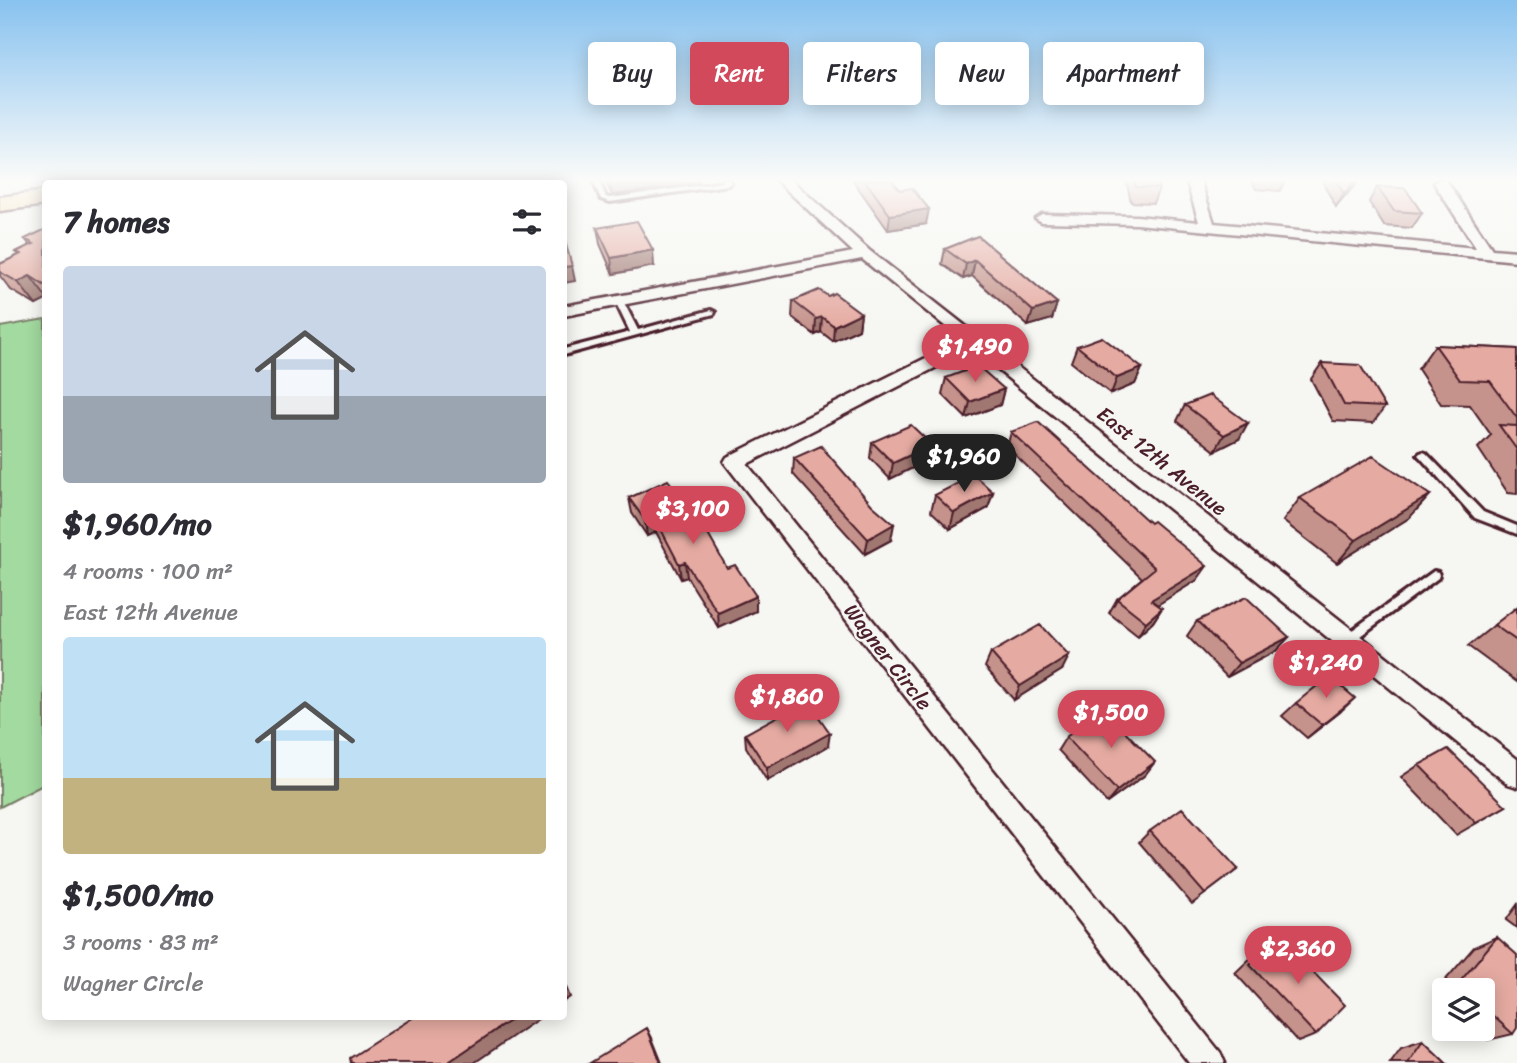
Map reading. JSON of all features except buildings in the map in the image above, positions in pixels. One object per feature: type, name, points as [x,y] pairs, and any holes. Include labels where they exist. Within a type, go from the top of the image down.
[{"type":"street","name":"East 12th Avenue","points":[[837,229],[865,254],[1517,775]]},
{"type":"street","points":[[1235,229],[1517,256]]},
{"type":"street","points":[[1470,229],[1486,253]]},
{"type":"street","points":[[567,310],[865,254]]},
{"type":"street","name":"Wagner Circle","points":[[974,341],[734,461],[1209,1063]]},
{"type":"lane","points":[[619,301],[635,332]]},
{"type":"lane","points":[[567,351],[711,312]]},
{"type":"lane","points":[[1423,455],[1479,515],[1517,530]]},
{"type":"lane","points":[[1348,639],[1434,575]]},
{"type":"green space","points":[[42,320],[42,786],[0,807],[0,327]]}]
